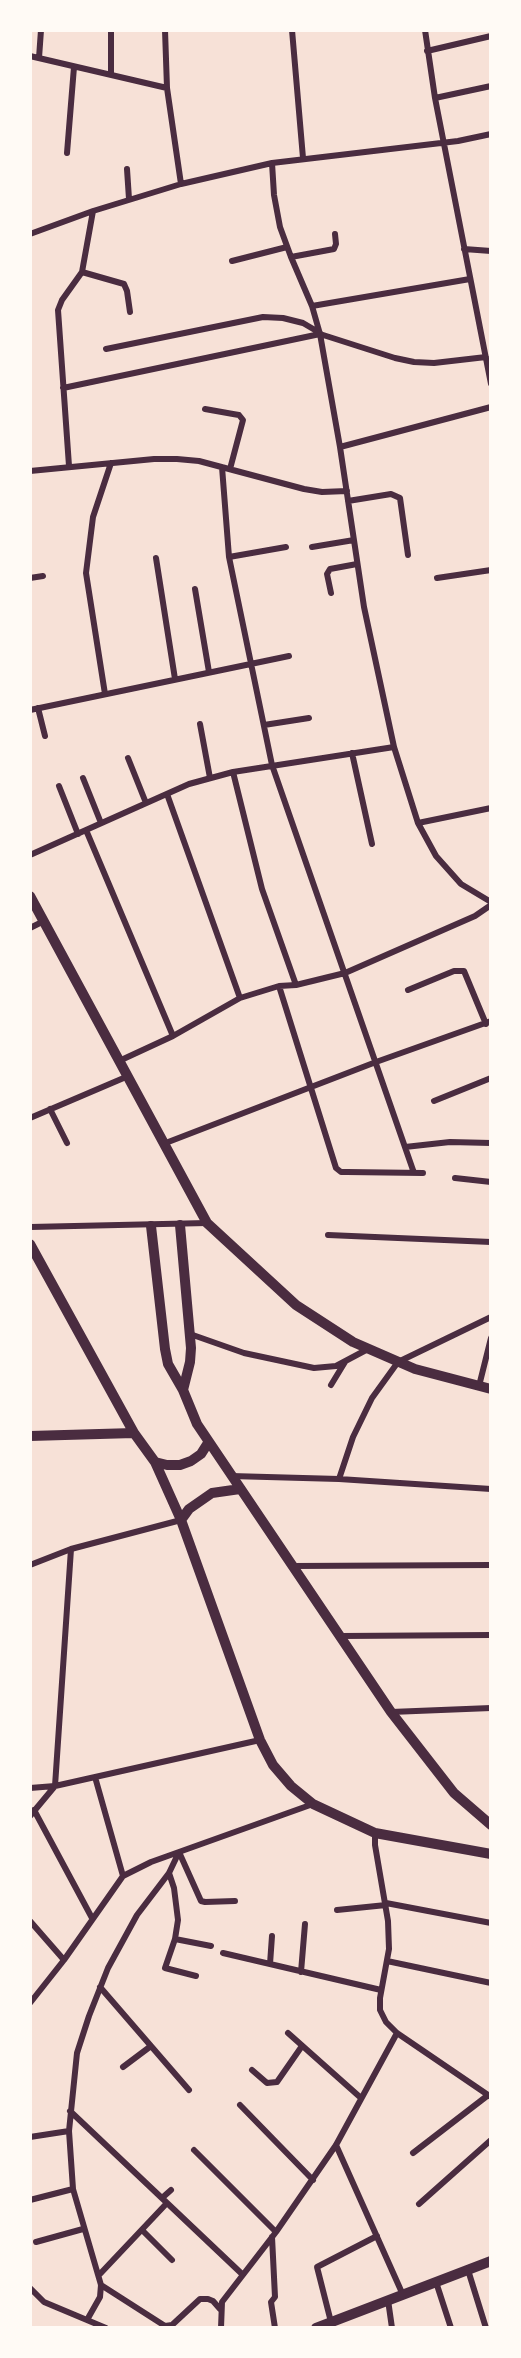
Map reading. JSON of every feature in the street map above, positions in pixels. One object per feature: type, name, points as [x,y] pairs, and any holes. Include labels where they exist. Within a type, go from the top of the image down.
[{"type":"street","points":[[39,58],[41,30]]},
{"type":"street","points":[[111,30],[111,75]]},
{"type":"street","points":[[165,30],[167,88],[181,184]]},
{"type":"street","points":[[292,30],[303,158]]},
{"type":"street","points":[[425,30],[443,142],[490,368],[491,384]]},
{"type":"street","points":[[427,51],[491,36]]},
{"type":"street","points":[[30,56],[167,88]]},
{"type":"street","points":[[67,153],[74,66]]},
{"type":"street","points":[[435,98],[491,86]]},
{"type":"street","points":[[30,234],[93,210],[181,184],[272,163],[473,139],[491,134]]},
{"type":"street","points":[[118,1061],[173,1036],[240,998],[279,986],[296,986],[345,973],[475,916],[491,903],[461,884],[436,856],[418,823],[394,747],[364,608],[340,447],[320,334],[312,306],[287,247],[274,195],[272,163]]},
{"type":"street","points":[[127,169],[129,200]]},
{"type":"street","points":[[69,466],[58,310],[62,300],[82,272],[93,210]]},
{"type":"street","points":[[291,257],[334,249],[335,234]]},
{"type":"street","points":[[232,261],[287,247]]},
{"type":"street","points":[[464,249],[491,251]]},
{"type":"street","points":[[82,272],[124,284],[130,312]]},
{"type":"street","points":[[312,306],[470,279]]},
{"type":"street","points":[[106,349],[263,317],[283,318],[303,323],[320,334],[414,362],[434,363],[486,357]]},
{"type":"street","points":[[63,388],[320,334]]},
{"type":"street","points":[[340,447],[491,408]]},
{"type":"street","points":[[205,409],[239,415],[243,420],[230,469]]},
{"type":"street","points":[[30,471],[69,466],[177,459],[222,467],[304,489],[322,492],[347,491]]},
{"type":"street","points":[[105,694],[86,573],[93,517],[111,463]]},
{"type":"street","points":[[222,467],[229,557],[272,765],[414,1173]]},
{"type":"street","points":[[348,501],[391,494],[400,498],[408,555]]},
{"type":"street","points":[[312,547],[354,540]]},
{"type":"street","points":[[229,557],[286,547]]},
{"type":"street","points":[[156,558],[175,680]]},
{"type":"street","points":[[331,593],[328,571],[357,564]]},
{"type":"street","points":[[437,578],[491,570]]},
{"type":"street","points":[[30,578],[43,576]]},
{"type":"street","points":[[195,589],[209,672]]},
{"type":"street","points":[[30,710],[289,656]]},
{"type":"street","points":[[38,708],[45,736]]},
{"type":"street","points":[[264,725],[309,718]]},
{"type":"street","points":[[200,724],[210,778]]},
{"type":"street","points":[[30,855],[167,794],[210,778],[272,765],[394,747]]},
{"type":"street","points":[[352,753],[372,844]]},
{"type":"street","points":[[128,758],[146,803]]},
{"type":"street","points":[[233,772],[261,889],[296,986]]},
{"type":"street","points":[[83,778],[101,823]]},
{"type":"street","points":[[59,786],[78,834]]},
{"type":"street","points":[[167,794],[240,998]]},
{"type":"street","points":[[418,823],[491,808]]},
{"type":"street","points":[[86,830],[173,1036]]},
{"type":"street","points":[[30,896],[162,1144],[207,1223],[296,1305],[353,1342],[415,1369],[491,1389]]},
{"type":"street","points":[[30,928],[44,921]]},
{"type":"street","points":[[162,1144],[376,1062],[488,1023],[464,971],[454,971],[408,990]]},
{"type":"street","points":[[279,986],[336,1168],[341,1172],[423,1173]]},
{"type":"street","points":[[30,1118],[126,1077]]},
{"type":"street","points":[[434,1101],[491,1078]]},
{"type":"street","points":[[50,1109],[67,1143]]},
{"type":"street","points":[[405,1147],[450,1142],[491,1143]]},
{"type":"street","points":[[455,1178],[491,1182]]},
{"type":"street","points":[[30,1227],[207,1223]]},
{"type":"street","points":[[180,1225],[190,1334],[190,1362],[183,1390]]},
{"type":"street","points":[[151,1226],[168,1364],[183,1390],[197,1424],[391,1712],[454,1793],[491,1825]]},
{"type":"street","points":[[328,1235],[491,1242]]},
{"type":"street","points":[[30,1244],[134,1433],[156,1462],[181,1520],[260,1740],[273,1765],[291,1786],[313,1804],[375,1833],[491,1854]]},
{"type":"street","points":[[339,1479],[353,1437],[372,1398],[398,1362],[491,1317]]},
{"type":"street","points":[[190,1334],[244,1353],[314,1368],[325,1368],[345,1361],[368,1349]]},
{"type":"street","points":[[479,1386],[491,1338]]},
{"type":"street","points":[[331,1385],[345,1361]]},
{"type":"street","points":[[30,1436],[134,1433]]},
{"type":"street","points":[[156,1462],[167,1466],[186,1463],[201,1454],[208,1443]]},
{"type":"street","points":[[231,1476],[339,1479],[491,1489]]},
{"type":"street","points":[[30,1564],[71,1549],[181,1520],[189,1509],[212,1493],[240,1489]]},
{"type":"street","points":[[71,1549],[55,1786],[32,1813],[92,1918]]},
{"type":"street","points":[[293,1566],[491,1565]]},
{"type":"street","points":[[341,1636],[491,1635]]},
{"type":"street","points":[[391,1712],[491,1708]]},
{"type":"street","points":[[30,1788],[55,1786],[260,1740]]},
{"type":"street","points":[[95,1777],[123,1876]]},
{"type":"street","points":[[30,2003],[64,1960],[123,1876],[137,1867],[313,1804]]},
{"type":"street","points":[[375,1833],[375,1845],[386,1904],[389,1949],[381,1990],[380,2010],[386,2022],[397,2033],[489,2097],[413,2152]]},
{"type":"street","points":[[87,2319],[100,2297],[101,2285],[73,2189],[69,2130],[77,2053],[100,1987],[137,1915],[169,1873],[179,1852]]},
{"type":"street","points":[[179,1852],[201,1900],[206,1902],[235,1901]]},
{"type":"street","points":[[169,1873],[177,1904],[175,1939],[165,1969],[196,1976]]},
{"type":"street","points":[[337,1910],[386,1904],[491,1923]]},
{"type":"street","points":[[30,1921],[64,1960]]},
{"type":"street","points":[[301,1972],[305,1924]]},
{"type":"street","points":[[270,1964],[272,1936]]},
{"type":"street","points":[[175,1939],[211,1946]]},
{"type":"street","points":[[223,1953],[381,1990]]},
{"type":"street","points":[[387,1961],[491,1983]]},
{"type":"street","points":[[100,1987],[189,2090]]},
{"type":"street","points":[[30,1991],[36,1997]]},
{"type":"street","points":[[288,2033],[362,2098]]},
{"type":"street","points":[[221,2328],[222,2302],[274,2234],[336,2145],[397,2033]]},
{"type":"street","points":[[123,2067],[151,2046]]},
{"type":"street","points":[[252,2070],[267,2083],[277,2082],[302,2046]]},
{"type":"street","points":[[240,2105],[313,2180]]},
{"type":"street","points":[[70,2111],[242,2274]]},
{"type":"street","points":[[30,2137],[69,2130]]},
{"type":"street","points":[[419,2204],[491,2140]]},
{"type":"street","points":[[336,2145],[403,2295]]},
{"type":"street","points":[[194,2150],[274,2234],[275,2297],[271,2302],[275,2328]]},
{"type":"street","points":[[30,2200],[73,2189]]},
{"type":"street","points":[[99,2275],[142,2230],[171,2190]]},
{"type":"street","points":[[36,2242],[83,2229]]},
{"type":"street","points":[[142,2230],[172,2260]]},
{"type":"street","points":[[377,2236],[317,2267],[324,2326],[491,2261]]},
{"type":"street","points":[[468,2270],[486,2328]]},
{"type":"street","points":[[436,2282],[451,2328]]},
{"type":"street","points":[[101,2285],[165,2326],[172,2325],[200,2299],[208,2298],[221,2310]]},
{"type":"street","points":[[30,2288],[44,2302],[106,2328]]},
{"type":"street","points":[[388,2300],[392,2328]]}]
